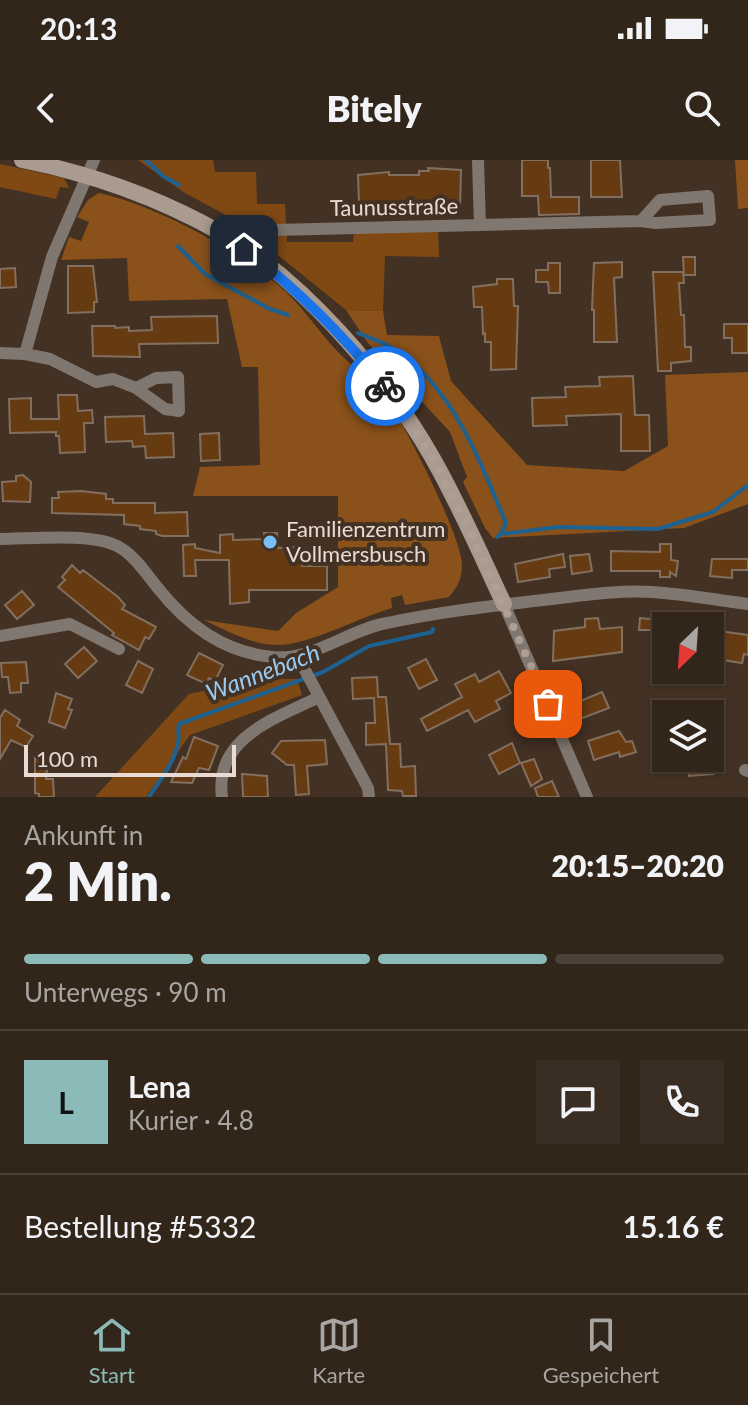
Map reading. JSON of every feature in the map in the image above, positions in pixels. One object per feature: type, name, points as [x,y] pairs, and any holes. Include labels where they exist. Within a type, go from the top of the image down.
[{"type":"street","points":[[22,160],[90,167],[224,234],[284,279],[311,304],[385,387],[431,456],[504,604],[587,797]]},
{"type":"street","name":"Taunusstraße","points":[[478,160],[480,225]]},
{"type":"street","points":[[25,354],[52,257],[90,167]]},
{"type":"street","name":"Taunusstraße","points":[[224,234],[235,231],[710,220],[708,196],[660,200],[641,221]]},
{"type":"street","points":[[0,353],[50,359],[96,382],[113,379],[136,388]]},
{"type":"street","points":[[0,539],[92,540],[114,544],[129,554],[183,618],[209,637],[234,649],[301,663],[376,625],[504,604],[619,592],[689,596],[748,604]]},
{"type":"street","points":[[0,636],[70,624],[119,649]]},
{"type":"street","points":[[301,663],[368,788],[369,797]]},
{"type":"street","points":[[222,797],[220,786],[233,750],[251,730],[316,692]]},
{"type":"shaded area","points":[[138,160],[213,160],[215,172],[256,172],[257,204],[285,204],[287,242],[353,242],[354,230],[438,228],[439,257],[385,256],[383,311],[346,310],[253,235],[248,227],[185,193]]},
{"type":"shaded area","points":[[735,160],[748,160],[748,208],[738,209]]},
{"type":"shaded area","points":[[0,164],[64,178],[69,188],[60,187],[56,199],[0,187]]},
{"type":"shaded area","points":[[99,193],[169,218],[216,242],[259,270],[286,292],[334,348],[378,389],[392,407],[416,451],[452,528],[462,564],[457,586],[449,597],[405,605],[402,595],[391,598],[392,608],[306,640],[280,645],[251,640],[204,620],[278,631],[296,613],[338,587],[338,496],[193,496],[200,467],[260,465],[258,367],[242,367],[227,299],[129,301],[127,258],[61,260],[69,237],[81,241],[89,222],[77,217],[88,200]]},
{"type":"shaded area","points":[[346,310],[383,311],[387,335],[439,336],[451,381],[527,465],[624,471],[668,446],[665,375],[748,372],[748,504],[684,528],[493,538],[463,482],[467,477],[450,432],[368,343]]},
{"type":"shaded area","points":[[261,679],[297,679],[302,695],[190,735],[146,797],[95,797],[189,694]]},
{"type":"building","points":[[522,160],[548,160],[551,197],[579,197],[579,214],[539,215],[538,196],[522,196]]},
{"type":"building","points":[[591,160],[620,160],[622,197],[591,197]]},
{"type":"building","points":[[428,168],[461,170],[460,209],[440,209],[440,203],[389,207],[389,203],[359,204],[358,175],[389,172],[389,175],[419,175],[419,171],[429,171]]},
{"type":"building","points":[[683,257],[695,257],[695,275],[684,275]]},
{"type":"building","points":[[622,262],[622,277],[614,278],[617,342],[594,342],[594,263]]},
{"type":"building","points":[[548,263],[560,263],[560,293],[549,293],[548,282],[536,282],[536,270],[548,270]]},
{"type":"building","points":[[68,266],[93,266],[97,302],[94,302],[94,312],[68,313]]},
{"type":"building","points":[[15,268],[16,287],[0,288],[0,269]]},
{"type":"building","points":[[653,272],[683,272],[684,283],[679,283],[681,315],[684,315],[685,347],[691,347],[691,361],[671,363],[671,371],[658,371]]},
{"type":"building","points":[[497,279],[513,279],[514,306],[518,306],[516,369],[491,370],[491,342],[485,342],[482,307],[474,307],[473,287],[497,284]]},
{"type":"building","points":[[217,316],[218,343],[139,344],[140,357],[93,356],[92,326],[129,327],[129,331],[152,330],[151,317]]},
{"type":"building","points":[[724,324],[748,324],[748,353],[732,353],[732,338],[724,338]]},
{"type":"building","points":[[633,376],[635,415],[649,415],[650,451],[621,451],[621,414],[566,416],[567,425],[533,426],[532,398],[566,397],[565,387],[600,386],[599,377]]},
{"type":"building","points":[[58,395],[77,395],[78,411],[92,410],[93,423],[84,423],[85,452],[60,453],[56,432],[10,433],[9,399],[31,398],[31,419],[59,419]]},
{"type":"building","points":[[144,416],[145,434],[173,433],[174,457],[146,458],[145,446],[133,447],[132,441],[106,442],[105,417]]},
{"type":"building","points":[[219,433],[220,460],[201,461],[200,434]]},
{"type":"building","points":[[23,475],[31,482],[30,502],[3,501],[2,482],[16,481],[16,476]]},
{"type":"building","points":[[58,492],[106,494],[106,499],[113,499],[113,503],[155,503],[155,513],[187,512],[188,536],[162,536],[156,531],[124,524],[124,515],[52,513],[52,498],[59,498]]},
{"type":"building","points":[[264,533],[277,533],[278,548],[301,547],[302,566],[327,566],[327,590],[249,590],[249,602],[230,604],[229,560],[195,560],[196,576],[184,576],[183,545],[195,544],[195,548],[220,553],[220,535],[233,534],[233,540],[264,539]]},
{"type":"building","points":[[660,544],[671,544],[671,560],[678,561],[676,576],[670,572],[670,577],[660,577],[660,571],[611,571],[611,551],[660,552]]},
{"type":"building","points":[[563,554],[565,567],[549,569],[550,577],[518,582],[515,564]]},
{"type":"building","points":[[589,554],[592,571],[572,574],[570,556]]},
{"type":"building","points":[[712,559],[748,559],[748,570],[732,570],[732,578],[710,576]]},
{"type":"building","points":[[72,565],[118,597],[125,605],[122,609],[156,627],[149,639],[145,637],[139,650],[112,635],[114,633],[58,587]]},
{"type":"building","points":[[22,591],[34,605],[17,619],[5,605]]},
{"type":"building","points":[[598,618],[600,629],[622,627],[622,652],[553,661],[554,631],[585,627],[585,619]]},
{"type":"building","points":[[640,618],[652,619],[652,630],[639,630]]},
{"type":"building","points":[[724,632],[748,635],[748,655],[744,654],[742,663],[724,660]]},
{"type":"building","points":[[84,647],[97,661],[78,678],[65,664]]},
{"type":"building","points":[[199,653],[223,665],[215,681],[209,678],[206,684],[187,675]]},
{"type":"building","points":[[426,659],[437,680],[419,689],[408,668]]},
{"type":"building","points":[[138,661],[153,669],[142,693],[126,685]]},
{"type":"building","points":[[26,662],[28,683],[21,683],[21,692],[10,693],[8,677],[2,677],[1,663]]},
{"type":"building","points":[[499,671],[511,693],[496,701],[500,709],[475,722],[468,710],[427,731],[421,719],[462,697],[455,684],[475,674],[479,682]]},
{"type":"building","points":[[377,677],[378,697],[386,697],[390,744],[400,744],[401,767],[415,766],[416,796],[403,796],[402,791],[388,790],[386,744],[366,745],[366,723],[375,723],[374,698],[353,699],[352,678]]},
{"type":"building","points":[[602,692],[609,708],[580,719],[573,704]]},
{"type":"building","points":[[56,693],[72,699],[68,709],[72,710],[65,728],[49,722]]},
{"type":"building","points":[[5,710],[20,720],[17,726],[33,736],[26,747],[11,740],[0,759],[0,718]]},
{"type":"building","points":[[619,731],[626,742],[632,741],[636,752],[620,757],[619,752],[594,760],[588,741]]},
{"type":"building","points":[[194,737],[218,746],[209,770],[199,768],[192,783],[171,782],[183,757],[186,759]]},
{"type":"building","points":[[325,740],[327,764],[307,766],[309,794],[296,795],[294,765],[287,765],[272,753],[281,741]]},
{"type":"building","points":[[512,743],[520,763],[499,774],[489,755]]},
{"type":"building","points":[[35,758],[48,759],[46,779],[53,779],[54,797],[39,797],[35,793]]},
{"type":"building","points":[[534,759],[542,779],[531,786],[521,763]]},
{"type":"building","points":[[689,772],[713,772],[713,774],[689,776]]},
{"type":"building","points":[[242,774],[267,776],[268,797],[243,797]]},
{"type":"building","points":[[552,781],[559,797],[538,797],[535,788]]},
{"type":"waterway","points":[[146,160],[163,176],[179,185]]},
{"type":"waterway","points":[[178,246],[205,274],[270,309],[288,315]]},
{"type":"waterway","points":[[358,333],[388,346],[413,363],[448,403],[474,450],[506,523],[501,533]]},
{"type":"waterway","name":"Wannebach","points":[[497,537],[558,527],[658,529],[713,512],[748,485]]},
{"type":"waterway","name":"Wannebach","points":[[149,797],[173,757],[179,741],[179,724],[323,672],[369,646],[432,632],[433,629]]},
{"type":"way so far","points":[[385,386],[431,456],[471,533],[548,704]]},
{"type":"place","name":"Familienzentrum Vollmersbusch","points":[[270,542]]},
{"type":"route","points":[[244,249],[311,304],[385,386]]}]
